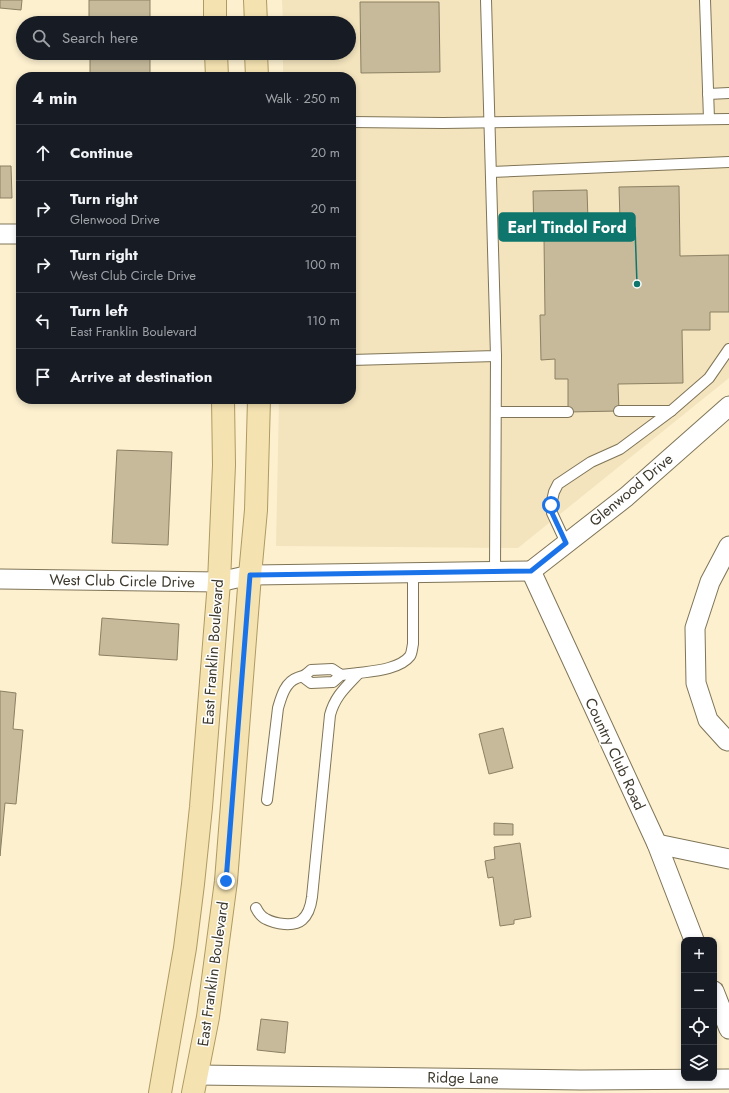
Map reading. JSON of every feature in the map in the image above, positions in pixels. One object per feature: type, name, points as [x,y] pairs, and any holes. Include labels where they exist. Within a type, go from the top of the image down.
[{"type":"main road","points":[[215,0],[215,16]]},
{"type":"main road","points":[[255,0],[256,16]]},
{"type":"main road","points":[[216,60],[217,72]]},
{"type":"main road","points":[[256,60],[257,72]]},
{"type":"main road","name":"East Franklin Boulevard","points":[[160,1093],[185,948],[201,807],[219,582],[224,465],[223,404]]},
{"type":"main road","name":"East Franklin Boulevard","points":[[195,1084],[208,1017],[226,881],[256,510],[259,404]]},
{"type":"street","points":[[0,234],[16,234]]},
{"type":"street","name":"Glenwood Drive","points":[[531,571],[626,497],[729,406]]},
{"type":"street","points":[[727,741],[708,720],[696,683],[695,628],[710,582],[729,546]]},
{"type":"street","name":"West Club Circle Drive","points":[[0,579],[219,582],[250,575],[531,571]]},
{"type":"street","name":"Country Club Road","points":[[531,571],[657,844],[693,937]]},
{"type":"street","points":[[657,844],[729,859]]},
{"type":"street","points":[[717,999],[729,1029]]},
{"type":"street","name":"Ridge Lane","points":[[195,1084],[729,1079]]},
{"type":"lane","points":[[486,0],[496,356],[495,571]]},
{"type":"lane","points":[[705,0],[709,119]]},
{"type":"lane","points":[[708,94],[729,94]]},
{"type":"lane","points":[[356,122],[490,123],[729,119]]},
{"type":"lane","points":[[491,172],[729,162]]},
{"type":"lane","points":[[566,543],[552,513],[551,505],[554,492],[558,484],[591,462],[620,449],[671,411],[710,378],[729,349]]},
{"type":"lane","points":[[356,360],[496,356]]},
{"type":"lane","points":[[619,411],[671,411]]},
{"type":"lane","points":[[496,412],[568,412]]},
{"type":"lane","points":[[267,800],[278,708],[281,696],[287,685],[296,678],[303,677],[311,683],[333,682],[341,676],[382,670],[404,662],[411,655],[413,644],[414,572]]},
{"type":"lane","points":[[256,908],[265,919],[293,924],[302,920],[308,914],[312,897],[330,715],[333,704],[342,691],[359,673]]},
{"type":"shaded area","points":[[282,0],[729,0],[729,378],[518,548],[276,546],[279,404],[356,404],[356,72],[283,72],[283,60],[356,60],[356,16],[283,16]]},
{"type":"building","points":[[0,0],[22,0],[21,10],[0,8]]},
{"type":"building","points":[[89,0],[150,0],[150,16],[89,16]]},
{"type":"building","points":[[360,2],[439,2],[440,72],[361,73]]},
{"type":"building","points":[[90,60],[150,60],[150,72],[90,72]]},
{"type":"building","points":[[0,166],[11,166],[12,198],[0,198]]},
{"type":"building","points":[[679,186],[680,256],[729,255],[729,312],[710,312],[710,330],[682,330],[683,383],[618,384],[619,411],[568,412],[568,379],[555,379],[555,359],[541,360],[540,315],[545,315],[544,238],[534,238],[533,191],[587,190],[588,220],[620,220],[619,187]]},
{"type":"building","points":[[117,450],[172,452],[168,545],[112,543]]},
{"type":"building","points":[[102,618],[179,624],[177,660],[99,655]]},
{"type":"building","points":[[0,691],[16,693],[13,729],[23,730],[16,804],[5,803],[0,856]]},
{"type":"building","points":[[503,728],[513,768],[489,774],[479,734]]},
{"type":"building","points":[[494,823],[513,824],[513,835],[494,835]]},
{"type":"building","points":[[520,843],[531,917],[514,920],[514,924],[500,926],[493,877],[488,878],[485,861],[495,859],[494,847]]},
{"type":"building","points":[[261,1019],[288,1022],[285,1053],[257,1050]]},
{"type":"place","name":"Earl Tindol Ford","points":[[637,284]]},
{"type":"route","points":[[226,881],[250,575],[531,571],[566,543],[552,513],[551,505]]}]
